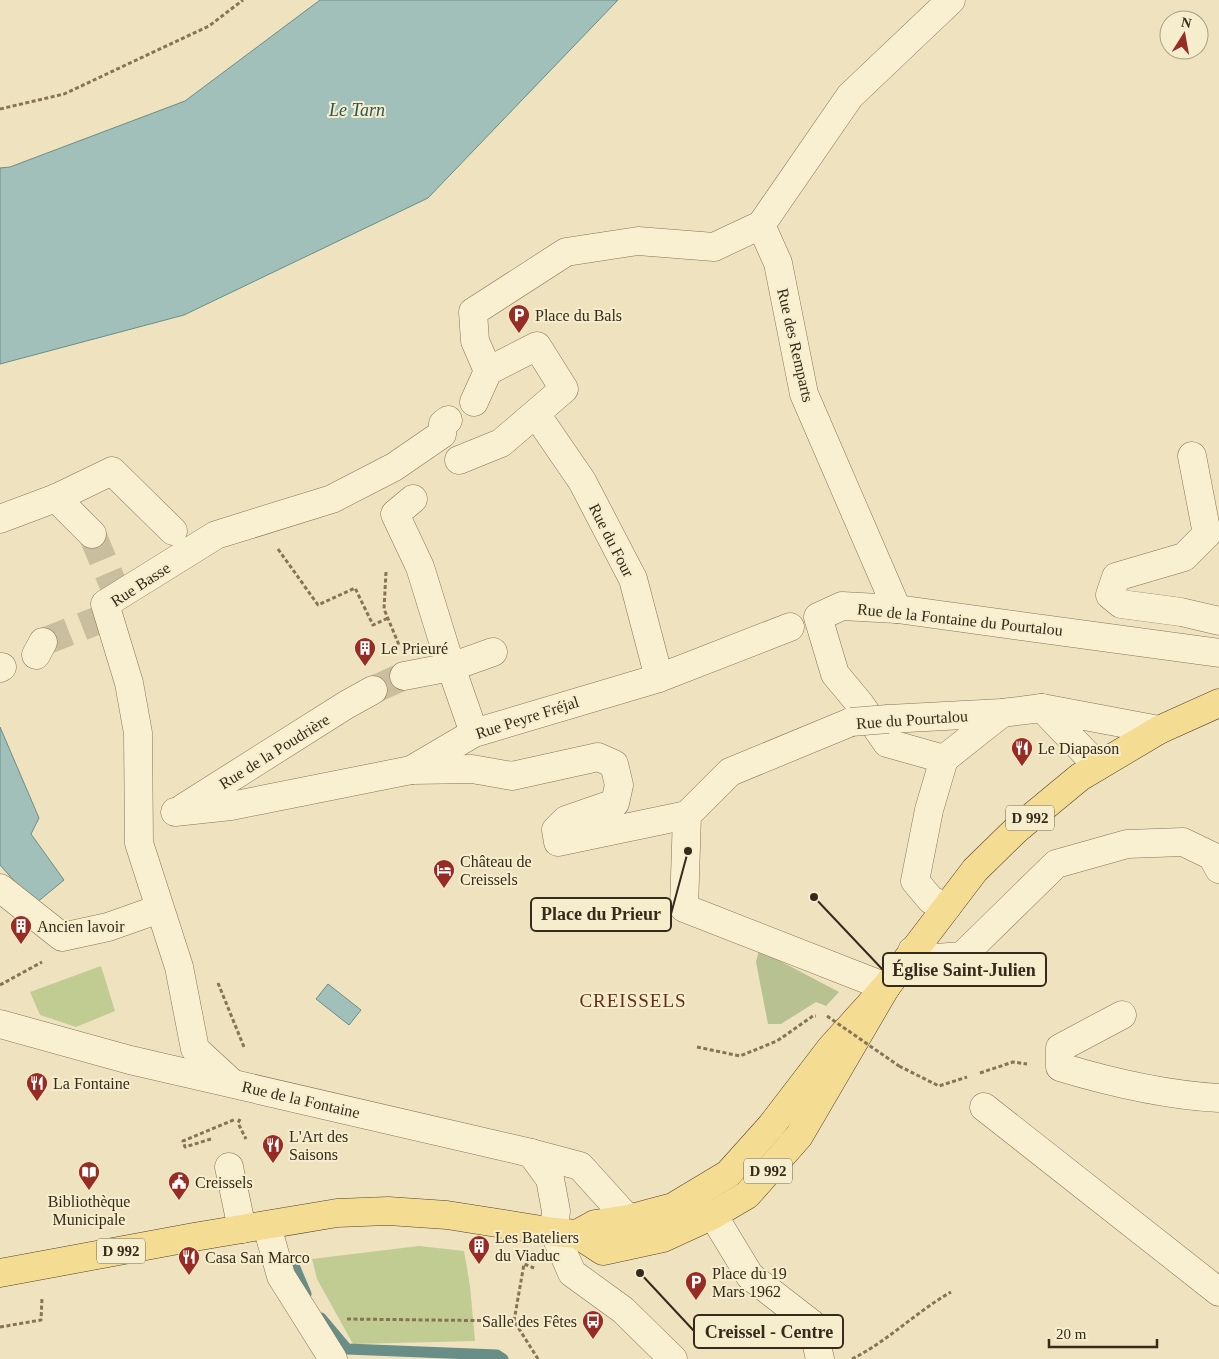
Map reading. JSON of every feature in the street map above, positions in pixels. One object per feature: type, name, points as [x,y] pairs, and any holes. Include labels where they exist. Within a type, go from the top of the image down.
[{"type":"main road","name":"D 992","points":[[0,1273],[338,1213],[388,1211],[447,1215],[565,1233],[603,1251],[663,1238],[713,1215],[747,1195],[799,1136],[886,987],[975,870],[1017,829],[1080,777],[1159,730],[1219,703]]},
{"type":"main road","name":"D 992","points":[[565,1233],[595,1224],[628,1219],[673,1207],[728,1174],[771,1126],[830,1049],[886,987]]},
{"type":"street","points":[[488,371],[475,341],[473,312],[566,252],[638,241],[714,247],[761,225],[850,96],[951,0]]},
{"type":"street","name":"Rue des Remparts","points":[[761,225],[778,262],[804,394],[897,609]]},
{"type":"street","points":[[459,460],[501,443],[564,389],[537,346],[488,371],[474,402]]},
{"type":"street","name":"Rue du Four","points":[[536,414],[582,480],[633,579],[659,678]]},
{"type":"street","name":"Rue Basse","points":[[139,843],[138,733],[128,683],[105,604],[183,542],[216,536],[332,500],[394,466],[442,434],[444,424],[448,420]]},
{"type":"street","points":[[1192,456],[1207,534],[1184,557],[1116,577],[1110,595],[1121,604],[1181,612],[1219,621]]},
{"type":"street","points":[[0,519],[56,498],[112,471],[183,542]]},
{"type":"street","points":[[56,498],[92,534]]},
{"type":"street","points":[[404,507],[420,567],[474,733]]},
{"type":"street","name":"Rue de la Fontaine du Pourtalou","points":[[801,623],[842,606],[897,609],[1202,648],[1219,653]]},
{"type":"street","points":[[801,623],[835,674],[860,704],[887,743],[944,759]]},
{"type":"street","name":"Rue Peyre Fréjal","points":[[175,812],[231,806],[410,770],[474,733],[659,678],[801,623]]},
{"type":"street","points":[[404,676],[451,667],[493,652]]},
{"type":"street","name":"Rue de la Poudrière","points":[[175,812],[373,690]]},
{"type":"street","points":[[1042,708],[1098,766]]},
{"type":"street","name":"Rue du Pourtalou","points":[[686,815],[730,772],[851,722],[1002,713],[1042,708],[1159,730]]},
{"type":"street","points":[[947,907],[931,900],[915,880],[929,810],[944,759],[1002,713]]},
{"type":"street","points":[[410,770],[472,769],[512,776],[598,757],[614,764],[619,785],[615,803],[566,820],[556,830],[558,842],[686,815],[684,908],[886,987]]},
{"type":"street","points":[[912,951],[936,958],[962,956],[1056,864],[1127,844],[1183,842],[1212,856],[1219,869]]},
{"type":"street","name":"Rue de la Fontaine","points":[[139,843],[179,967],[194,1049],[232,1083],[580,1166],[628,1219]]},
{"type":"street","points":[[0,888],[62,937],[108,927],[159,909]]},
{"type":"street","points":[[1122,1015],[1060,1048],[1060,1067],[1106,1081],[1178,1096],[1219,1098]]},
{"type":"street","points":[[0,1024],[130,1060],[232,1083]]},
{"type":"street","points":[[984,1107],[1219,1292]]},
{"type":"street","points":[[531,1153],[550,1179],[556,1211],[565,1233],[572,1273],[623,1310],[673,1359]]},
{"type":"street","points":[[229,1167],[254,1228],[281,1276],[333,1359]]},
{"type":"street","points":[[673,1207],[713,1215],[750,1276],[812,1324],[820,1359]]},
{"type":"path","points":[[0,109],[64,94],[209,26],[243,0]]},
{"type":"path","points":[[278,551],[318,605],[355,588],[373,625],[388,618]]},
{"type":"path","points":[[0,985],[25,973],[52,954],[62,937]]},
{"type":"path","points":[[216,981],[261,1089]]},
{"type":"path","points":[[697,1047],[740,1056],[776,1041],[813,1016],[827,1016],[899,1066],[939,1086],[1013,1062],[1060,1067]]},
{"type":"path","points":[[538,1359],[514,1321],[524,1264],[542,1272],[572,1273]]},
{"type":"path","points":[[852,1359],[873,1349],[924,1309],[950,1292]]},
{"type":"path","points":[[0,1327],[41,1320],[42,1294]]},
{"type":"path","points":[[338,1319],[514,1321]]},
{"type":"green space","points":[[759,950],[839,992],[826,1006],[816,1002],[781,1024],[768,1024],[756,962]]},
{"type":"green space","points":[[101,966],[115,1011],[76,1027],[40,1015],[30,992]]},
{"type":"green space","points":[[419,1246],[464,1251],[470,1286],[475,1341],[353,1344],[317,1279],[312,1259]]},
{"type":"water","name":"Le Tarn","points":[[320,0],[618,0],[428,198],[184,315],[0,364],[0,168],[10,167],[185,101]]},
{"type":"water","points":[[0,727],[39,818],[31,834],[64,880],[35,904],[0,865]]},
{"type":"water","points":[[328,984],[361,1010],[349,1025],[316,999]]},
{"type":"waterway","points":[[293,1263],[306,1294]]},
{"type":"waterway","points":[[321,1318],[347,1349],[497,1355],[503,1359]]},
{"type":"tunnel","points":[[92,534],[118,596]]},
{"type":"tunnel","points":[[43,642],[109,616]]},
{"type":"tunnel","points":[[373,690],[404,676]]},
{"type":"place","name":"Place du Bals","points":[[519,334]]},
{"type":"place","name":"Le Prieuré","points":[[365,667]]},
{"type":"place","name":"Le Diapason","points":[[1022,767]]},
{"type":"place","name":"Place du Prieur","points":[[688,851]]},
{"type":"place","name":"Château de Creissels","points":[[444,889]]},
{"type":"place","name":"Église Saint-Julien","points":[[814,897]]},
{"type":"place","name":"Ancien lavoir","points":[[21,945]]},
{"type":"place","name":"La Fontaine","points":[[37,1102]]},
{"type":"place","name":"L'Art des Saisons","points":[[273,1164]]},
{"type":"place","name":"Bibliothèque Municipale","points":[[89,1191]]},
{"type":"place","name":"Creissels","points":[[179,1201]]},
{"type":"place","name":"Les Bateliers du Viaduc","points":[[479,1265]]},
{"type":"place","name":"Creissel - Centre","points":[[640,1273]]},
{"type":"place","name":"Casa San Marco","points":[[189,1276]]},
{"type":"place","name":"Place du 19 Mars 1962","points":[[696,1301]]},
{"type":"place","name":"Salle des Fêtes","points":[[593,1340]]},
{"type":"district","name":"CREISSELS","points":[[633,1000]]}]
